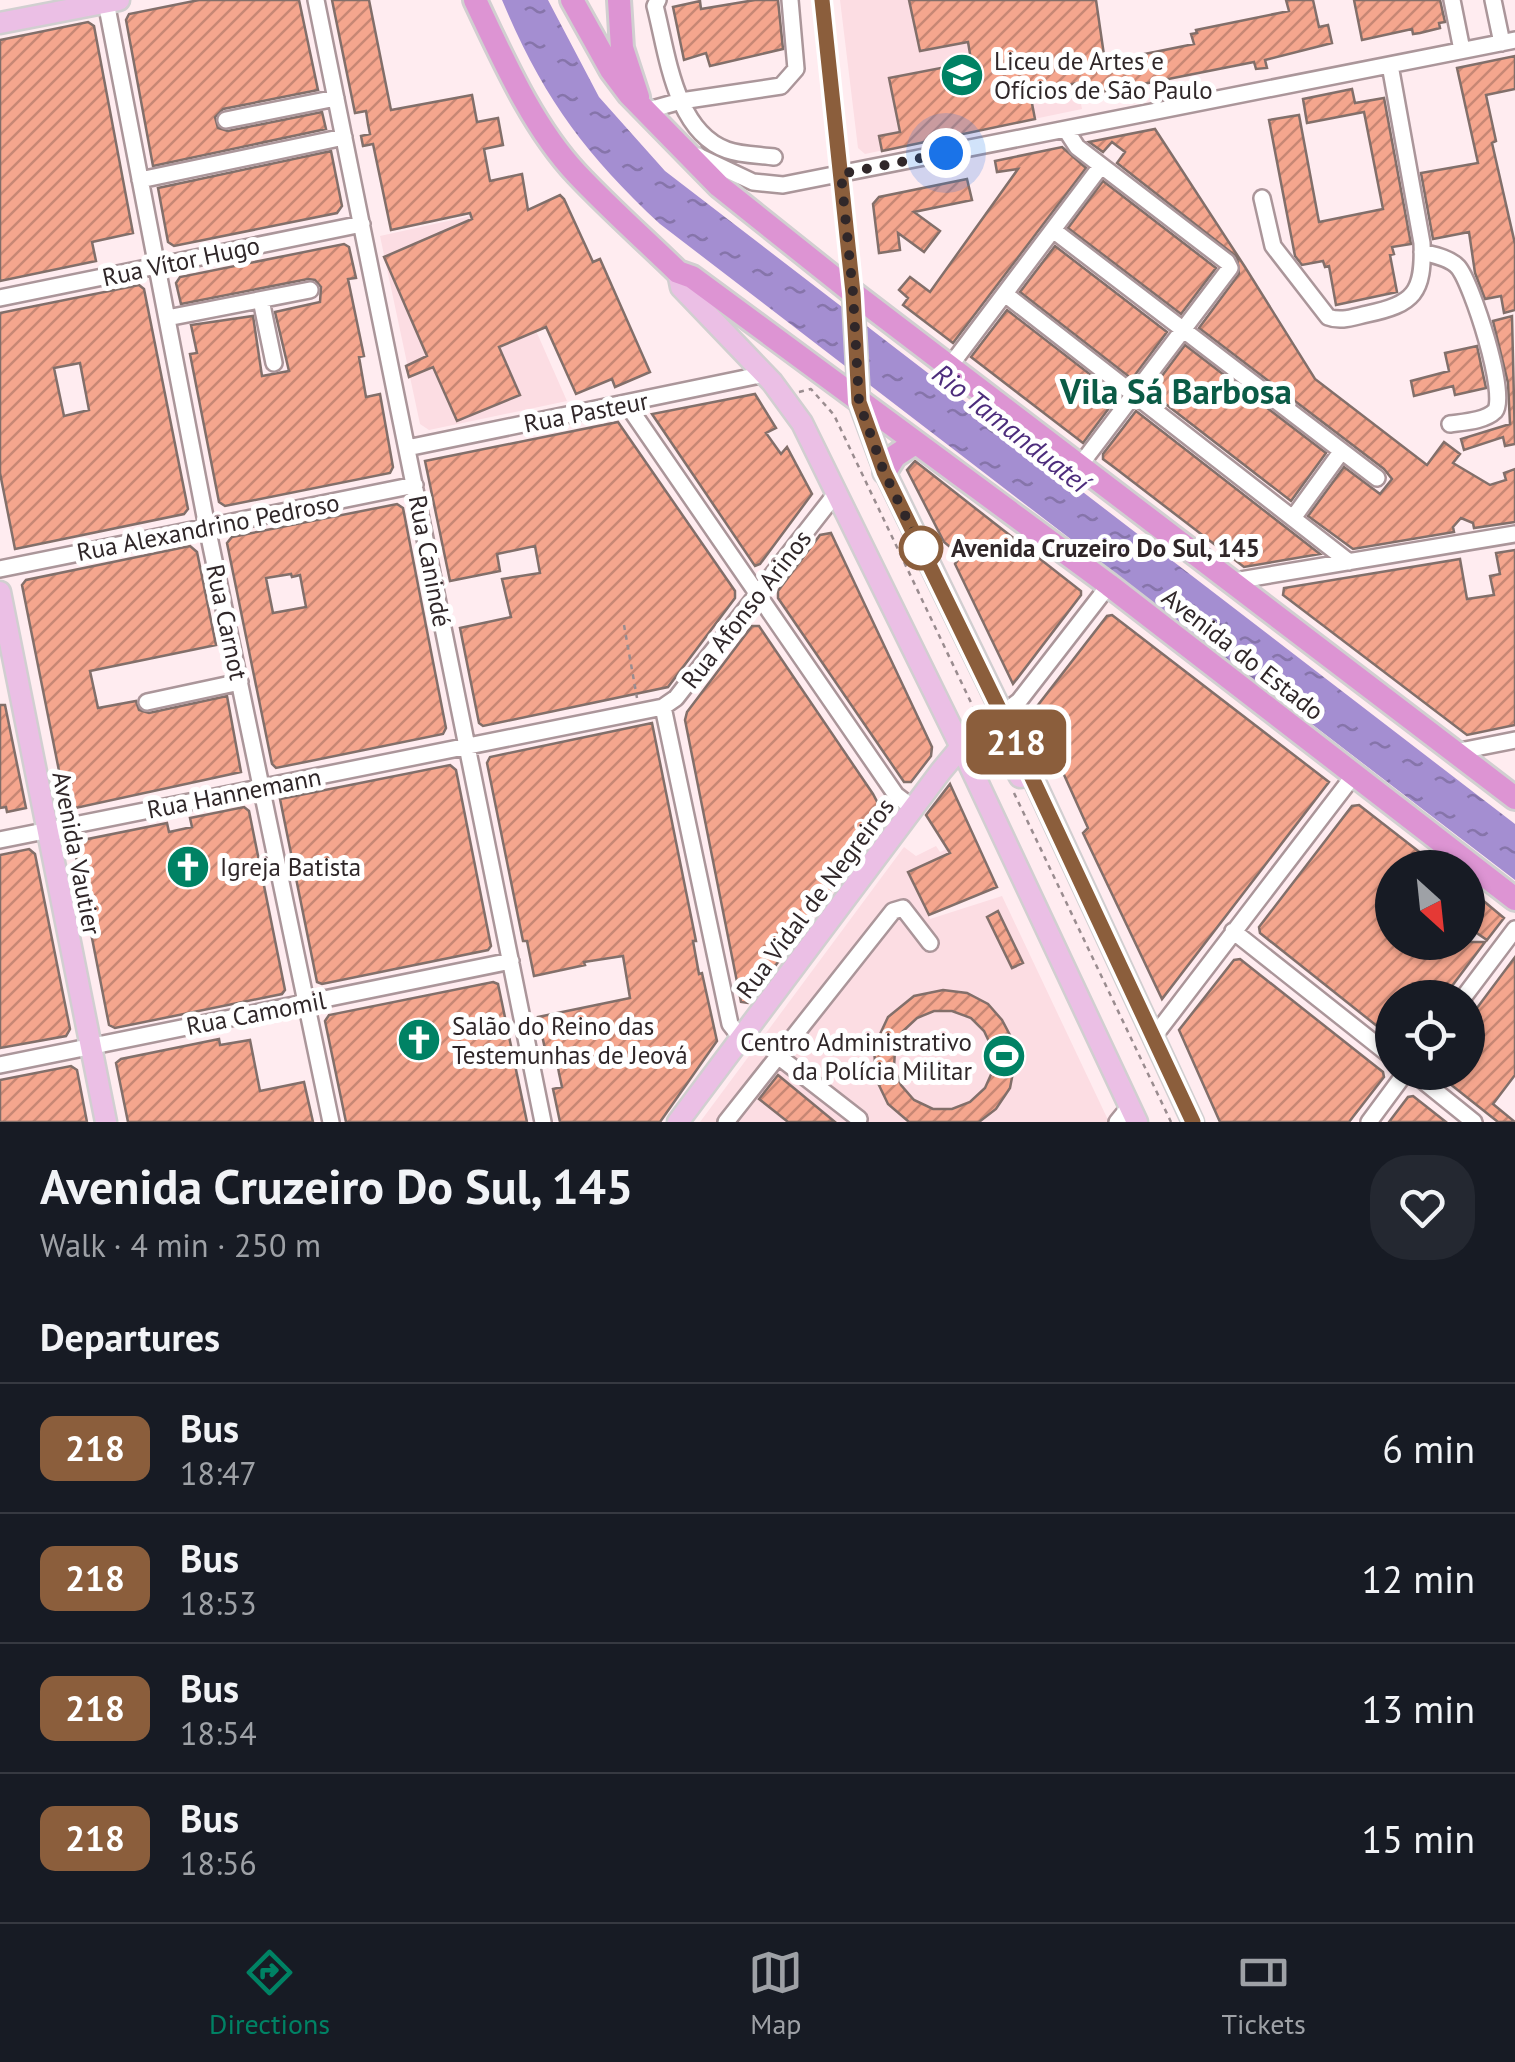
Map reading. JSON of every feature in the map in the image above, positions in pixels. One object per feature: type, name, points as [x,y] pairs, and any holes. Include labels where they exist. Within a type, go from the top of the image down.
[{"type":"highway","name":"Avenida do Estado","points":[[476,0],[526,101],[560,154],[678,272],[692,277],[858,390],[915,442],[1515,899]]},
{"type":"highway","name":"Avenida do Estado","points":[[572,0],[610,70],[673,142],[720,186],[853,293],[1515,798]]},
{"type":"highway","points":[[619,0],[622,48],[642,108]]},
{"type":"highway","points":[[884,472],[894,456],[915,442]]},
{"type":"main road","points":[[0,23],[112,1]]},
{"type":"main road","points":[[678,272],[681,287],[766,374],[794,409],[961,747],[1128,1117]]},
{"type":"main road","points":[[853,293],[858,390],[884,472],[1066,848],[1192,1122]]},
{"type":"main road","name":"Avenida Vautier","points":[[0,592],[106,1122]]},
{"type":"main road","name":"Rua Vidal de Negreiros","points":[[678,1122],[961,747],[1002,714]]},
{"type":"main road","points":[[975,777],[980,762],[990,753],[1007,756],[1052,841],[1066,848]]},
{"type":"street","name":"Rua Canindé","points":[[316,0],[544,1122]]},
{"type":"street","points":[[658,0],[655,6],[681,102],[691,121],[728,150],[774,157]]},
{"type":"street","points":[[642,108],[781,86],[796,69],[790,0]]},
{"type":"street","points":[[822,0],[853,293]]},
{"type":"street","points":[[1452,0],[1462,50]]},
{"type":"street","points":[[673,142],[733,174],[764,185],[784,185],[1508,42],[1493,0]]},
{"type":"street","name":"Rua Carnot","points":[[112,1],[156,266],[331,1122]]},
{"type":"street","points":[[1262,198],[1273,246],[1328,317],[1334,320],[1396,308],[1407,302],[1417,284],[1422,252],[1390,65]]},
{"type":"street","points":[[226,120],[336,98]]},
{"type":"street","points":[[1066,130],[1077,147],[1230,266],[1081,464]]},
{"type":"street","points":[[140,180],[344,137]]},
{"type":"street","points":[[950,366],[1101,166]]},
{"type":"street","name":"Rua Vítor Hugo","points":[[0,298],[362,224]]},
{"type":"street","points":[[1053,230],[1377,478]]},
{"type":"street","points":[[1422,252],[1442,257],[1458,267],[1487,340],[1496,383],[1498,404],[1494,412],[1480,419],[1450,424]]},
{"type":"street","points":[[167,318],[310,290]]},
{"type":"street","points":[[1006,294],[1350,562]]},
{"type":"street","points":[[260,300],[274,363]]},
{"type":"street","name":"Rua Pasteur","points":[[407,448],[766,374]]},
{"type":"street","points":[[626,404],[896,795],[913,808]]},
{"type":"street","points":[[1293,518],[1341,452]]},
{"type":"street","name":"Rua Alexandrino Pedroso","points":[[0,569],[415,486]]},
{"type":"street","name":"Rua Afonso Arinos","points":[[468,746],[662,707],[676,698],[837,492]]},
{"type":"street","points":[[1234,582],[1515,534]]},
{"type":"street","points":[[1002,714],[1019,701],[1109,586]]},
{"type":"street","points":[[147,702],[240,682]]},
{"type":"street","points":[[662,707],[730,1024],[740,1038]]},
{"type":"street","points":[[1456,752],[1515,740]]},
{"type":"street","name":"Rua Hannemann","points":[[0,840],[468,746]]},
{"type":"street","points":[[1152,1038],[1354,775]]},
{"type":"street","points":[[726,1122],[893,911],[903,908],[930,944]]},
{"type":"street","points":[[1477,980],[1515,929]]},
{"type":"street","points":[[1233,931],[1375,1044]]},
{"type":"street","name":"Rua Camomil","points":[[0,1065],[511,961]]},
{"type":"street","points":[[778,1056],[859,1119]]},
{"type":"street","points":[[1369,1122],[1395,1090]]},
{"type":"street","points":[[1432,1090],[1474,1122]]},
{"type":"path","points":[[624,626],[638,698]]},
{"type":"shaded area","name":"Liceu de Artes e Ofícios de São Paulo","points":[[840,0],[1060,0],[1082,109],[865,154],[858,148]]},
{"type":"shaded area","points":[[484,213],[567,401],[429,430],[420,424],[380,236]]},
{"type":"shaded area","points":[[974,836],[976,842],[909,872],[930,919],[1002,896],[1109,1122],[700,1122],[904,847],[916,856],[936,846],[940,852]]},
{"type":"water","name":"Rio Tamanduateí","points":[[502,0],[548,0],[599,97],[665,171],[1515,824],[1515,880],[1485,857],[1485,850],[1476,850],[660,224],[609,172],[567,121],[517,35]]},
{"type":"building","points":[[199,0],[299,0],[318,90],[223,109],[215,117],[218,128],[228,131],[322,112],[326,129],[153,166],[126,20],[129,14]]},
{"type":"building","points":[[332,0],[369,0],[391,110],[472,95],[477,122],[498,118],[503,145],[484,149],[490,181],[522,174],[528,210],[560,195],[564,199],[593,262],[600,259],[650,372],[615,387],[612,379],[576,394],[546,327],[499,347],[520,395],[457,421],[433,367],[409,377],[406,366],[427,356],[384,257],[472,219],[470,213],[391,230],[373,144],[363,146],[361,136],[370,134],[366,111],[355,113]]},
{"type":"building","points":[[778,0],[783,49],[710,66],[706,53],[684,60],[673,7],[700,1],[701,9]]},
{"type":"building","name":"Liceu de Artes e Ofícios de São Paulo","points":[[909,0],[1096,0],[1105,62],[1194,44],[1191,34],[1196,30],[1289,11],[1286,0],[1313,0],[1319,27],[1328,25],[1332,43],[1265,60],[1267,68],[1256,69],[1254,62],[1138,85],[1138,97],[1125,100],[1122,88],[1079,96],[1077,83],[1030,93],[1035,119],[882,151],[879,136],[900,132],[889,78],[951,66],[975,83],[968,42],[920,51]]},
{"type":"building","points":[[1354,0],[1440,0],[1445,22],[1439,23],[1440,28],[1420,33],[1413,34],[1412,29],[1362,40]]},
{"type":"building","points":[[88,22],[94,26],[133,233],[92,242],[96,261],[0,281],[0,40]]},
{"type":"building","points":[[1515,56],[1515,89],[1486,95],[1496,141],[1492,143],[1515,244],[1515,310],[1504,313],[1501,296],[1485,299],[1475,273],[1469,232],[1433,239],[1421,173],[1478,163],[1457,68]]},
{"type":"building","points":[[1352,89],[1355,103],[1384,98],[1411,244],[1392,247],[1397,292],[1336,305],[1329,266],[1325,267],[1323,261],[1302,265],[1295,256],[1269,120],[1299,115],[1319,222],[1383,209],[1364,112],[1307,123],[1303,99]]},
{"type":"building","points":[[1155,129],[1245,267],[1315,379],[1427,465],[1444,442],[1460,454],[1453,463],[1490,485],[1506,480],[1504,473],[1515,469],[1515,522],[1474,528],[1473,523],[1461,518],[1453,527],[1454,532],[1353,549],[1308,516],[1344,467],[1380,494],[1392,479],[1199,328],[1239,274],[1237,257],[1117,163],[1125,152],[1112,142],[1103,152],[1089,142]]},
{"type":"building","points":[[1062,147],[1086,168],[953,343],[903,305],[908,298],[899,290],[910,277],[930,292],[1018,169],[997,172],[995,161]]},
{"type":"building","points":[[331,151],[342,206],[337,213],[174,246],[168,242],[158,188]]},
{"type":"building","points":[[967,179],[972,200],[914,212],[940,231],[924,252],[898,233],[900,250],[879,253],[873,204],[879,197]]},
{"type":"building","points":[[1103,181],[1216,268],[1181,314],[1068,228]]},
{"type":"building","points":[[344,244],[349,247],[356,278],[348,279],[364,356],[359,357],[366,397],[380,394],[393,467],[390,473],[225,506],[219,502],[190,354],[197,353],[191,325],[253,316],[262,376],[289,371],[275,312],[320,302],[321,287],[308,279],[181,304],[176,283],[180,277]]},
{"type":"building","points":[[1055,246],[1167,332],[1132,379],[1020,292]]},
{"type":"building","points":[[139,285],[144,289],[188,509],[184,514],[15,549],[0,473],[0,313]],"holes":[[[80,363],[89,410],[64,416],[54,368]]]},
{"type":"building","points":[[1007,310],[1118,396],[1083,443],[971,357]]},
{"type":"building","points":[[1512,316],[1515,444],[1505,446],[1503,437],[1464,450],[1461,439],[1510,424],[1508,383],[1493,321]]},
{"type":"building","points":[[1185,345],[1326,453],[1291,501],[1150,392]]},
{"type":"building","points":[[1477,346],[1486,388],[1455,395],[1453,386],[1414,396],[1411,381],[1449,371],[1445,353]]},
{"type":"building","points":[[755,394],[776,428],[766,433],[781,454],[787,447],[812,494],[755,566],[652,414]]},
{"type":"building","points":[[1136,411],[1320,554],[1244,567],[1103,459]]},
{"type":"building","points":[[618,422],[735,591],[735,598],[668,687],[483,726],[479,723],[460,628],[511,617],[502,579],[540,573],[535,546],[497,554],[500,571],[450,581],[425,461]]},
{"type":"building","points":[[915,461],[1081,591],[1013,684],[955,564],[961,556],[944,542],[907,470]]},
{"type":"building","points":[[397,504],[403,508],[446,728],[443,734],[276,768],[272,764],[227,543],[232,537]],"holes":[[[291,574],[300,575],[306,607],[273,613],[266,578]]]},
{"type":"building","points":[[831,533],[932,747],[931,756],[911,782],[904,782],[778,598],[778,591],[820,535]]},
{"type":"building","points":[[190,546],[197,552],[216,645],[90,671],[98,708],[136,701],[139,710],[149,713],[227,696],[241,772],[71,809],[66,806],[22,585],[26,580]]},
{"type":"building","points":[[1515,550],[1515,725],[1467,735],[1283,595],[1284,588],[1460,559],[1467,599],[1494,595],[1490,576],[1500,574],[1496,553]]},
{"type":"building","points":[[1112,615],[1329,782],[1162,999],[1083,833],[1088,828],[1056,757],[1050,764],[1028,718],[1107,616]]},
{"type":"building","points":[[752,626],[759,626],[885,817],[748,1003],[741,1002],[685,720],[687,712]]},
{"type":"building","points":[[0,705],[5,705],[26,808],[7,812],[6,807],[0,808]]},
{"type":"building","points":[[652,723],[696,941],[699,974],[702,973],[717,1041],[660,1122],[560,1122],[553,1089],[562,1087],[556,1056],[547,1058],[538,1017],[630,998],[623,956],[534,976],[527,941],[523,941],[487,763],[490,757]]},
{"type":"building","points":[[450,765],[456,770],[491,946],[488,950],[317,982],[280,799]]},
{"type":"building","points":[[950,784],[997,887],[929,915],[908,872],[950,853],[926,815]]},
{"type":"building","points":[[1359,805],[1417,850],[1375,850],[1375,960],[1472,960],[1456,980],[1375,980],[1375,1024],[1260,933],[1259,927],[1352,806]]},
{"type":"building","points":[[244,807],[249,811],[285,990],[282,994],[115,1028],[109,1025],[74,846],[78,841],[167,823],[169,832],[192,827],[190,818]]},
{"type":"building","points":[[29,849],[35,854],[70,1029],[66,1036],[0,1048],[0,855]]},
{"type":"building","points":[[1485,902],[1504,918],[1485,939]]},
{"type":"building","name":"Centro Administrativo da Polícia Militar","points":[[998,911],[1023,963],[1012,968],[987,917]]},
{"type":"building","points":[[1515,957],[1515,1075],[1493,1104],[1515,1122],[1498,1122],[1458,1090],[1485,1090],[1485,997]]},
{"type":"building","points":[[1240,959],[1375,1066],[1375,1089],[1349,1122],[1220,1122],[1179,1030],[1234,960]]},
{"type":"building","points":[[498,984],[527,1122],[346,1122],[325,1021],[329,1015]]},
{"type":"building","name":"Centro Administrativo da Polícia Militar","points":[[943,990],[967,993],[988,1004],[1012,1039],[1015,1062],[1010,1088],[996,1109],[979,1122],[909,1122],[888,1104],[876,1079],[874,1047],[888,1017],[914,996]],"holes":[[[934,1011],[952,1011],[971,1018],[984,1031],[993,1050],[993,1070],[985,1088],[970,1102],[952,1109],[933,1109],[914,1100],[901,1085],[894,1067],[895,1050],[902,1032],[917,1018]]]},
{"type":"building","points":[[219,1039],[220,1045],[250,1040],[260,1091],[304,1082],[313,1122],[128,1122],[116,1063]]},
{"type":"building","points":[[71,1066],[77,1070],[87,1122],[0,1122],[0,1080]]},
{"type":"building","points":[[778,1075],[835,1122],[788,1122],[759,1099]]},
{"type":"building","points":[[1413,1096],[1446,1122],[1389,1122]]},
{"type":"bus line","name":"218","points":[[822,0],[853,293],[859,402],[884,472],[1193,1122]]},
{"type":"place","name":"Liceu de Artes e Ofícios de São Paulo","points":[[962,75]]},
{"type":"place","name":"Avenida Cruzeiro Do Sul, 145","points":[[921,548]]},
{"type":"place","name":"Igreja Batista","points":[[188,867]]},
{"type":"place","name":"Salão do Reino das Testemunhas de Jeová","points":[[419,1040]]},
{"type":"place","name":"Centro Administrativo da Polícia Militar","points":[[1004,1056]]},
{"type":"district","name":"Vila Sá Barbosa","points":[[1176,392]]},
{"type":"route","points":[[921,548],[884,472],[859,402],[841,174],[946,153]]}]
